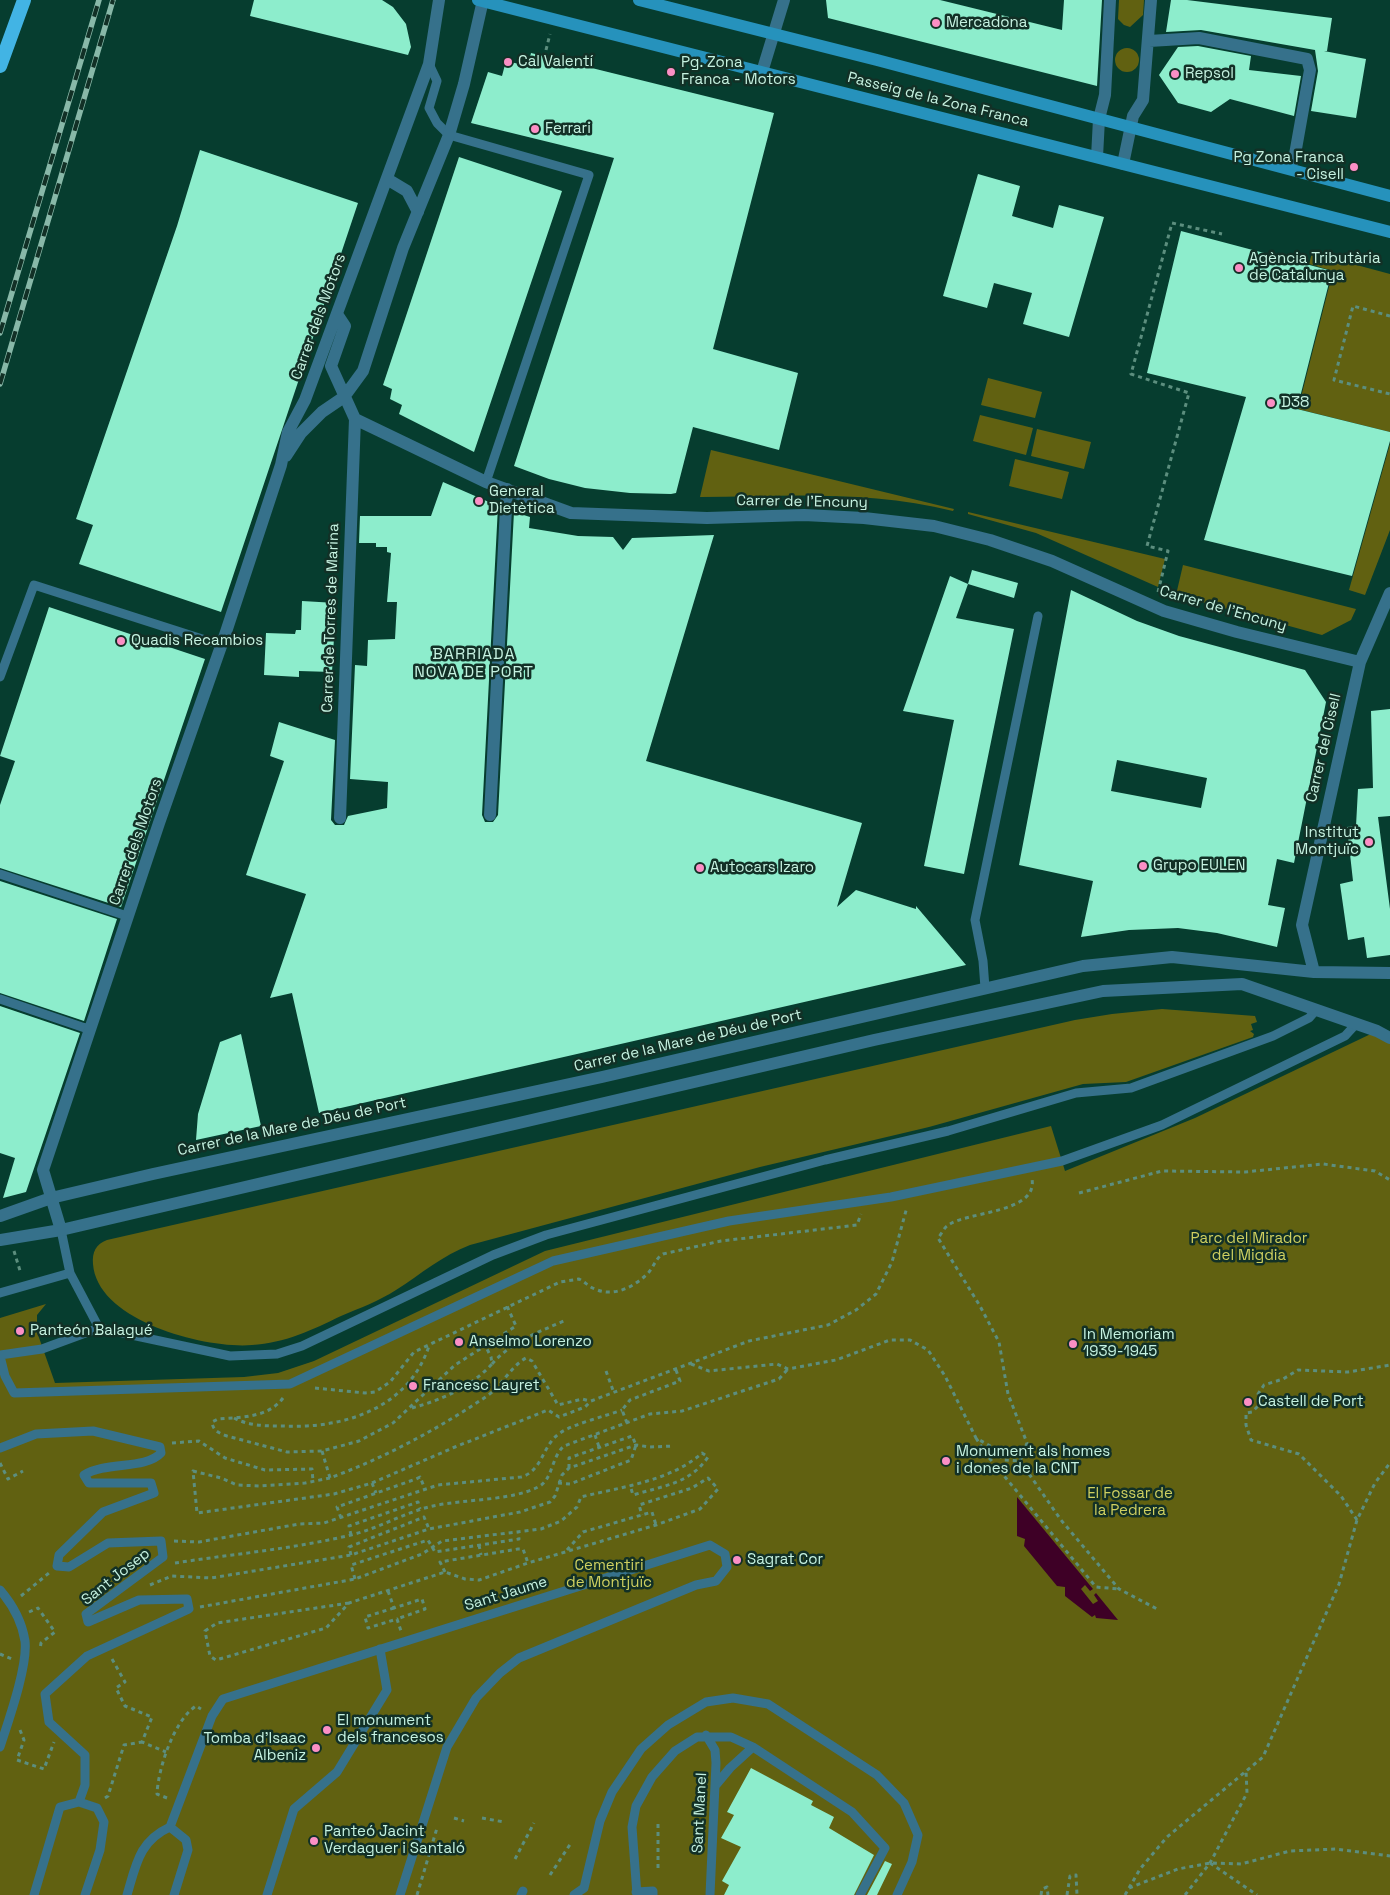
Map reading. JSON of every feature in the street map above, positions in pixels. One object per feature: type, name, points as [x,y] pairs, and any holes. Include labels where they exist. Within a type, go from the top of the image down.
[{"type":"highway","points":[[0,66],[24,0]]},
{"type":"main road","name":"Passeig de la Zona Franca","points":[[481,0],[1390,232]]},
{"type":"main road","name":"Passeig de la Zona Franca","points":[[639,0],[772,33],[1390,196]]},
{"type":"street","name":"Carrer dels Motors","points":[[61,1230],[42,1170],[281,465],[288,432],[305,400],[429,64],[433,47],[431,39],[438,0]]},
{"type":"street","name":"Carrer dels Motors","points":[[281,465],[301,433],[322,412],[344,397],[363,371],[403,248],[449,135],[464,84],[481,0]]},
{"type":"street","points":[[762,72],[772,33],[784,0]]},
{"type":"street","points":[[1097,157],[1099,119],[1105,95],[1110,0]]},
{"type":"street","points":[[1123,164],[1133,116],[1143,100],[1151,0]]},
{"type":"street","points":[[1149,41],[1198,38],[1307,59],[1310,70],[1294,160]]},
{"type":"street","points":[[387,179],[407,191],[418,212]]},
{"type":"street","points":[[337,314],[345,326],[331,366],[355,419]]},
{"type":"street","name":"Carrer de l'Encuny","points":[[355,419],[486,482],[571,513],[707,518],[812,516],[864,518],[934,526],[990,540],[1052,561],[1164,611],[1237,632],[1360,662]]},
{"type":"street","name":"Carrer de Torres de Marina","points":[[340,818],[355,419]]},
{"type":"street","points":[[490,815],[507,490]]},
{"type":"street","name":"Carrer del Cisell","points":[[1314,972],[1302,925],[1360,662],[1390,593]]},
{"type":"street","name":"Carrer de la Mare de Déu de Port","points":[[0,1216],[51,1198],[153,1174],[602,1078],[1084,966],[1172,957],[1314,972],[1390,973]]},
{"type":"street","points":[[0,1240],[61,1230],[874,1040],[1102,991],[1242,984],[1377,1031],[1390,1038]]},
{"type":"lane","points":[[429,64],[437,81],[429,108],[437,123],[449,135],[589,175],[486,482]]},
{"type":"lane","points":[[0,677],[34,585],[221,645]]},
{"type":"lane","points":[[985,988],[983,960],[975,920],[1038,616]]},
{"type":"lane","points":[[0,874],[127,916]]},
{"type":"lane","points":[[0,999],[85,1028],[90,1027]]},
{"type":"lane","points":[[1316,1010],[1310,1018],[1273,1036],[1131,1088],[1076,1093],[948,1130],[825,1160],[546,1235],[493,1255],[302,1346],[278,1354],[230,1356],[100,1328],[42,1348],[0,1356],[5,1376],[14,1393],[290,1384],[554,1260],[729,1221],[908,1194],[1062,1161],[1162,1125],[1345,1036],[1356,1024]]},
{"type":"lane","points":[[61,1230],[70,1273],[100,1328]]},
{"type":"lane","points":[[0,1293],[70,1273]]},
{"type":"lane","points":[[0,1448],[36,1434],[93,1431],[160,1447]]},
{"type":"lane","name":"Sant Josep","points":[[160,1447],[161,1454],[149,1462],[95,1468],[84,1475],[89,1482],[152,1482],[154,1493],[103,1512],[59,1555],[57,1566],[69,1567],[108,1543],[161,1541],[164,1557],[86,1614],[88,1622],[139,1600],[187,1599],[189,1609]]},
{"type":"lane","name":"Sant Jaume","points":[[170,1826],[212,1716],[223,1699],[710,1546],[725,1554],[727,1567],[716,1581],[696,1585],[519,1658],[500,1673],[476,1698],[447,1747],[400,1895]]},
{"type":"lane","points":[[0,1590],[18,1618],[25,1642],[20,1680],[0,1747]]},
{"type":"lane","points":[[79,1802],[85,1785],[85,1755],[49,1722],[45,1694],[87,1656],[189,1609]]},
{"type":"lane","points":[[267,1895],[294,1809],[337,1772],[387,1690],[380,1649]]},
{"type":"lane","points":[[574,1895],[586,1891],[600,1821],[612,1792],[641,1749],[668,1725],[706,1702],[733,1698],[768,1704],[877,1775],[904,1803],[918,1835],[912,1862],[897,1895]]},
{"type":"lane","points":[[653,1895],[653,1891],[637,1894],[632,1827],[636,1806],[652,1778],[675,1751],[686,1742],[706,1735],[731,1737],[753,1747],[852,1812],[884,1848],[860,1895]]},
{"type":"lane","name":"Sant Manel","points":[[706,1735],[715,1750],[710,1895]]},
{"type":"lane","points":[[715,1786],[730,1768],[753,1747]]},
{"type":"lane","points":[[34,1895],[60,1807],[79,1802],[97,1808],[104,1822],[100,1850],[85,1895]]},
{"type":"lane","points":[[127,1895],[141,1850],[158,1832],[170,1826],[186,1840],[188,1850],[174,1895]]},
{"type":"path","points":[[546,50],[550,37]]},
{"type":"path","points":[[1158,592],[1168,551],[1147,546],[1189,393],[1131,374],[1172,223],[1222,234]]},
{"type":"path","points":[[1390,316],[1353,306],[1334,380],[1390,394]]},
{"type":"path","points":[[1079,1192],[1162,1171],[1245,1172],[1323,1164],[1375,1171],[1390,1180]]},
{"type":"path","points":[[1020,1461],[1027,1443],[1008,1394],[999,1342],[980,1306],[938,1238],[946,1226],[958,1220],[1018,1204],[1033,1184],[1030,1168]]},
{"type":"path","points":[[591,1401],[582,1399],[558,1405],[532,1361],[526,1358],[490,1394],[399,1449],[330,1478],[259,1486],[237,1485],[221,1478],[193,1471],[197,1514],[334,1494],[372,1483],[548,1410],[559,1417],[585,1407],[591,1401],[749,1341],[828,1325],[856,1310],[876,1294],[892,1262],[906,1211],[908,1194]]},
{"type":"path","points":[[507,1306],[516,1326],[455,1365],[411,1408],[393,1423],[371,1436],[322,1451],[287,1452],[226,1436],[217,1432],[213,1427],[212,1422],[218,1419],[265,1412],[273,1408],[287,1392],[290,1384],[370,1393],[383,1388],[408,1358],[428,1346],[507,1306],[569,1279],[579,1279],[607,1293],[625,1290],[648,1272],[658,1256],[703,1244],[857,1225],[860,1221],[863,1201]]},
{"type":"path","points":[[14,1248],[21,1275]]},
{"type":"path","points":[[411,1408],[446,1397],[479,1376],[508,1348],[520,1340],[566,1320]]},
{"type":"path","points":[[164,1557],[172,1564],[351,1535],[385,1525],[420,1509],[518,1493],[538,1487],[547,1478],[559,1450],[564,1446],[650,1414],[682,1411],[779,1379],[788,1370],[836,1360],[890,1340],[910,1340],[928,1350],[945,1376],[986,1454],[1096,1587],[1119,1589]]},
{"type":"path","points":[[485,1345],[492,1364]]},
{"type":"path","points":[[234,1417],[252,1424],[294,1427],[330,1425],[349,1421],[384,1403],[400,1390],[417,1371],[428,1346]]},
{"type":"path","points":[[690,1364],[709,1371],[777,1364],[788,1370]]},
{"type":"path","points":[[1357,1520],[1341,1496],[1299,1454],[1251,1440],[1246,1425],[1246,1413],[1252,1412],[1258,1406],[1258,1394],[1264,1385],[1283,1379],[1298,1370],[1348,1372],[1390,1365]]},
{"type":"path","points":[[161,1541],[199,1542],[299,1524],[324,1523],[379,1506],[438,1484],[521,1477],[531,1474],[536,1469],[546,1447],[560,1433],[622,1410],[630,1400],[680,1381],[676,1370]]},
{"type":"path","points":[[606,1371],[614,1392]]},
{"type":"path","points":[[622,1410],[627,1423]]},
{"type":"path","points":[[596,1435],[599,1446]]},
{"type":"path","points":[[558,1483],[570,1484],[631,1460],[636,1445],[632,1436],[599,1446],[570,1458],[569,1468]]},
{"type":"path","points":[[976,1438],[992,1447],[1004,1460],[1020,1461]]},
{"type":"path","points":[[160,1447],[171,1443],[199,1441],[225,1458],[244,1465],[265,1470],[312,1469],[313,1481]]},
{"type":"path","points":[[146,1586],[172,1576],[211,1578],[351,1555],[429,1530],[540,1506],[550,1502],[555,1496],[562,1475],[569,1468],[636,1445],[650,1448],[673,1446]]},
{"type":"path","points":[[322,1451],[330,1478]]},
{"type":"path","points":[[189,1609],[355,1578],[422,1554],[442,1540],[541,1529],[561,1521],[577,1507],[581,1497],[630,1485],[676,1470],[702,1453],[708,1457],[700,1469],[685,1479],[633,1495],[630,1485]]},
{"type":"path","points":[[1020,1461],[1061,1520],[1119,1589],[1159,1610]]},
{"type":"path","points":[[0,1463],[8,1479],[23,1470]]},
{"type":"path","points":[[1125,1895],[1140,1869],[1168,1838],[1262,1757],[1335,1594],[1352,1545],[1357,1520],[1375,1483],[1390,1463]]},
{"type":"path","points":[[341,1518],[337,1507],[376,1493],[420,1478],[425,1489]]},
{"type":"path","points":[[350,1603],[326,1628],[216,1660],[210,1656],[205,1631],[217,1623],[350,1603],[445,1572],[479,1580],[700,1510],[718,1488],[708,1478],[692,1488],[674,1492],[639,1505],[642,1515]]},
{"type":"path","points":[[372,1483],[376,1493]]},
{"type":"path","points":[[670,1484],[674,1492]]},
{"type":"path","points":[[351,1535],[348,1526],[418,1502],[420,1509]]},
{"type":"path","points":[[379,1506],[382,1514]]},
{"type":"path","points":[[566,1551],[583,1532],[652,1512],[656,1525]]},
{"type":"path","points":[[351,1555],[349,1547],[424,1517],[429,1530]]},
{"type":"path","points":[[385,1525],[387,1532]]},
{"type":"path","points":[[355,1578],[350,1565],[428,1540],[435,1552],[519,1539],[518,1531]]},
{"type":"path","points":[[385,1545],[388,1553]]},
{"type":"path","points":[[479,1545],[481,1555]]},
{"type":"path","points":[[445,1572],[440,1562],[522,1549],[528,1563]]},
{"type":"path","points":[[18,1599],[45,1577]]},
{"type":"path","points":[[388,1592],[394,1608]]},
{"type":"path","points":[[422,1598],[426,1609],[368,1628],[365,1617],[394,1608],[422,1598]]},
{"type":"path","points":[[18,1618],[38,1608],[55,1632],[41,1643],[40,1651]]},
{"type":"path","points":[[397,1619],[400,1629]]},
{"type":"path","points":[[109,1653],[125,1682],[116,1688],[125,1706],[152,1717],[142,1742]]},
{"type":"path","points":[[0,1654],[5,1656]]},
{"type":"path","points":[[179,1802],[157,1794],[157,1782],[166,1752],[187,1712]]},
{"type":"path","points":[[20,1728],[20,1735],[24,1740],[18,1760],[44,1768],[59,1730]]},
{"type":"path","points":[[91,1806],[108,1796],[124,1745],[142,1742],[166,1752]]},
{"type":"path","points":[[1185,1895],[1210,1863],[1247,1793],[1246,1771]]},
{"type":"path","points":[[454,1818],[464,1822]]},
{"type":"path","points":[[482,1818],[504,1822]]},
{"type":"path","points":[[417,1895],[440,1820]]},
{"type":"path","points":[[515,1859],[534,1823]]},
{"type":"path","points":[[658,1824],[658,1870]]},
{"type":"path","points":[[550,1875],[571,1843]]},
{"type":"path","points":[[1128,1888],[1178,1869],[1210,1863],[1242,1864],[1290,1851],[1336,1849],[1390,1856]]},
{"type":"path","points":[[1210,1863],[1257,1895]]},
{"type":"path","points":[[1067,1895],[1070,1876],[1076,1875],[1077,1895]]},
{"type":"path","points":[[1041,1895],[1042,1889],[1047,1887],[1048,1895]]},
{"type":"green space","points":[[1119,0],[1144,0],[1143,15],[1130,27],[1124,25],[1118,19]]},
{"type":"green space","points":[[1127,48],[1136,51],[1139,60],[1136,69],[1127,72],[1118,69],[1115,60],[1118,51]]},
{"type":"green space","points":[[1312,253],[1390,274],[1390,432],[1298,409],[1333,271],[1309,264]]},
{"type":"green space","points":[[988,378],[1042,392],[1035,418],[981,405]]},
{"type":"green space","points":[[980,415],[1033,428],[1026,455],[973,441]]},
{"type":"green space","points":[[1037,429],[1091,442],[1084,469],[1031,456]]},
{"type":"green space","points":[[1390,444],[1390,530],[1365,595],[1349,590]]},
{"type":"green space","points":[[711,450],[954,509],[953,511],[922,504],[859,497],[796,495],[700,497]]},
{"type":"green space","points":[[1015,459],[1069,472],[1062,499],[1009,486]]},
{"type":"green space","points":[[968,512],[1165,559],[1158,587],[1036,533],[968,514]]},
{"type":"green space","points":[[1183,565],[1356,609],[1351,620],[1322,635],[1176,595]]},
{"type":"green space","points":[[1162,1009],[1255,1016],[1257,1022],[1251,1024],[1253,1030],[1250,1031],[1254,1034],[1253,1037],[1126,1082],[1083,1084],[929,1127],[760,1167],[470,1245],[441,1259],[396,1290],[376,1301],[309,1331],[276,1342],[232,1345],[208,1342],[156,1327],[133,1316],[113,1301],[99,1284],[93,1264],[95,1249],[107,1240],[1075,1020]]},
{"type":"green space","name":"Cementiri de Montjuïc","points":[[1377,1031],[1390,1038],[1390,1895],[0,1895],[0,1318],[46,1304],[37,1315],[37,1332],[55,1383],[244,1377],[278,1373],[314,1361],[545,1251],[1051,1126],[1065,1171],[1195,1118]]},
{"type":"shaded area","points":[[1017,1497],[1093,1589],[1090,1591],[1085,1585],[1081,1589],[1093,1604],[1098,1601],[1094,1595],[1096,1593],[1118,1620],[1096,1618],[1095,1615],[1092,1617],[1065,1596],[1065,1587],[1057,1586],[1024,1546],[1025,1539],[1017,1536]]},
{"type":"building","points":[[254,0],[382,0],[393,7],[406,24],[411,47],[408,55],[250,16]]},
{"type":"building","points":[[826,0],[940,0],[1062,30],[1064,0],[1102,0],[1097,86],[828,18]]},
{"type":"building","points":[[1171,0],[1187,0],[1332,18],[1327,51],[1324,51],[1366,59],[1356,118],[1311,111],[1318,71],[1315,50],[1201,30],[1166,32]]},
{"type":"building","points":[[1198,46],[1251,56],[1249,70],[1301,76],[1294,116],[1230,99],[1211,112],[1178,103],[1159,75],[1178,47]]},
{"type":"building","points":[[531,53],[774,113],[713,349],[798,373],[779,450],[693,427],[676,493],[671,494],[630,493],[585,488],[549,479],[514,466],[614,158],[471,123],[488,72],[502,76],[506,61],[528,66]]},
{"type":"building","points":[[200,150],[358,203],[221,612],[79,564],[93,525],[76,519],[177,226]]},
{"type":"building","points":[[459,157],[562,191],[474,452],[399,414],[402,405],[390,399],[392,389],[383,385]]},
{"type":"building","points":[[978,174],[1020,186],[1012,216],[1053,228],[1059,205],[1104,217],[1069,337],[1023,324],[1032,293],[994,283],[987,308],[943,296]]},
{"type":"building","name":"D38","points":[[1181,231],[1332,271],[1297,409],[1390,432],[1390,441],[1352,576],[1204,540],[1246,397],[1147,373]]},
{"type":"building","points":[[443,482],[498,506],[482,815],[485,822],[493,822],[498,815],[514,512],[530,517],[529,528],[578,536],[613,537],[623,550],[632,538],[714,535],[646,761],[862,823],[837,907],[856,890],[916,909],[916,906],[966,965],[319,1113],[292,993],[270,998],[306,894],[246,875],[284,761],[270,756],[279,722],[335,740],[331,820],[335,825],[344,825],[348,816],[387,808],[388,782],[350,779],[355,665],[367,666],[368,640],[395,639],[397,602],[387,602],[391,553],[387,552],[387,547],[376,547],[376,543],[359,543],[360,516],[431,516]]},
{"type":"building","points":[[972,570],[1018,583],[1014,598],[968,584]]},
{"type":"building","points":[[950,576],[968,584],[956,618],[1014,629],[964,874],[924,866],[954,720],[903,711]]},
{"type":"building","points":[[1071,590],[1137,621],[1179,636],[1305,670],[1326,702],[1294,863],[1277,859],[1268,905],[1285,908],[1277,947],[1217,933],[1178,928],[1129,930],[1081,937],[1093,881],[1019,865]],"holes":[[[1117,760],[1207,778],[1201,808],[1111,791]]]},
{"type":"building","points":[[302,601],[336,603],[332,672],[299,671],[299,677],[264,675],[266,633],[295,634],[296,630],[301,630]]},
{"type":"building","points":[[49,607],[205,659],[121,907],[0,868],[0,805],[15,761],[0,756]]},
{"type":"building","name":"Institut Montjuïc","points":[[1390,709],[1390,816],[1378,817],[1390,909],[1390,955],[1367,958],[1364,937],[1348,940],[1340,884],[1353,881],[1347,827],[1356,826],[1358,789],[1373,788],[1371,711]]},
{"type":"building","points":[[0,881],[117,919],[84,1021],[0,993]]},
{"type":"building","points":[[0,1006],[80,1033],[26,1192],[3,1198],[15,1158],[0,1153]]},
{"type":"building","points":[[241,1034],[261,1126],[196,1140],[198,1114],[220,1042]]},
{"type":"building","points":[[751,1768],[813,1801],[811,1805],[834,1817],[829,1828],[874,1855],[854,1895],[724,1895],[729,1885],[722,1881],[741,1847],[721,1838],[734,1815],[727,1812]]},
{"type":"building","points":[[885,1861],[892,1864],[877,1895],[867,1895]]},
{"type":"railway","points":[[0,333],[99,0]]},
{"type":"railway","points":[[0,384],[113,0]]},
{"type":"place","name":"Mercadona","points":[[936,23]]},
{"type":"place","name":"Cal Valentí","points":[[508,62]]},
{"type":"place","name":"Pg. Zona Franca - Motors","points":[[671,72]]},
{"type":"place","name":"Repsol","points":[[1175,74]]},
{"type":"place","name":"Ferrari","points":[[535,129]]},
{"type":"place","name":"Pg Zona Franca - Cisell","points":[[1354,167]]},
{"type":"place","name":"Agència Tributària de Catalunya","points":[[1239,268]]},
{"type":"place","name":"D38","points":[[1271,403]]},
{"type":"place","name":"General Dietètica","points":[[479,501]]},
{"type":"place","name":"Quadis Recambios","points":[[121,641]]},
{"type":"place","name":"Institut Montjuïc","points":[[1369,842]]},
{"type":"place","name":"Grupo EULEN","points":[[1143,866]]},
{"type":"place","name":"Autocars Izaro","points":[[700,868]]},
{"type":"place","name":"Panteón Balagué","points":[[20,1331]]},
{"type":"place","name":"Anselmo Lorenzo","points":[[459,1342]]},
{"type":"place","name":"In Memoriam 1939-1945","points":[[1073,1344]]},
{"type":"place","name":"Francesc Layret","points":[[413,1386]]},
{"type":"place","name":"Castell de Port","points":[[1248,1402]]},
{"type":"place","name":"Monument als homes i dones de la CNT","points":[[946,1461]]},
{"type":"place","name":"Sagrat Cor","points":[[737,1560]]},
{"type":"place","name":"El monument dels francesos","points":[[327,1730]]},
{"type":"place","name":"Tomba d'Isaac Albeniz","points":[[316,1748]]},
{"type":"place","name":"Panteó Jacint Verdaguer i Santaló","points":[[314,1841]]},
{"type":"district","name":"BARRIADA NOVA DE PORT","points":[[474,664]]},
{"type":"park label","name":"Parc del Mirador del Migdia","points":[[1249,1248]]},
{"type":"park label","name":"El Fossar de la Pedrera","points":[[1130,1502]]}]
